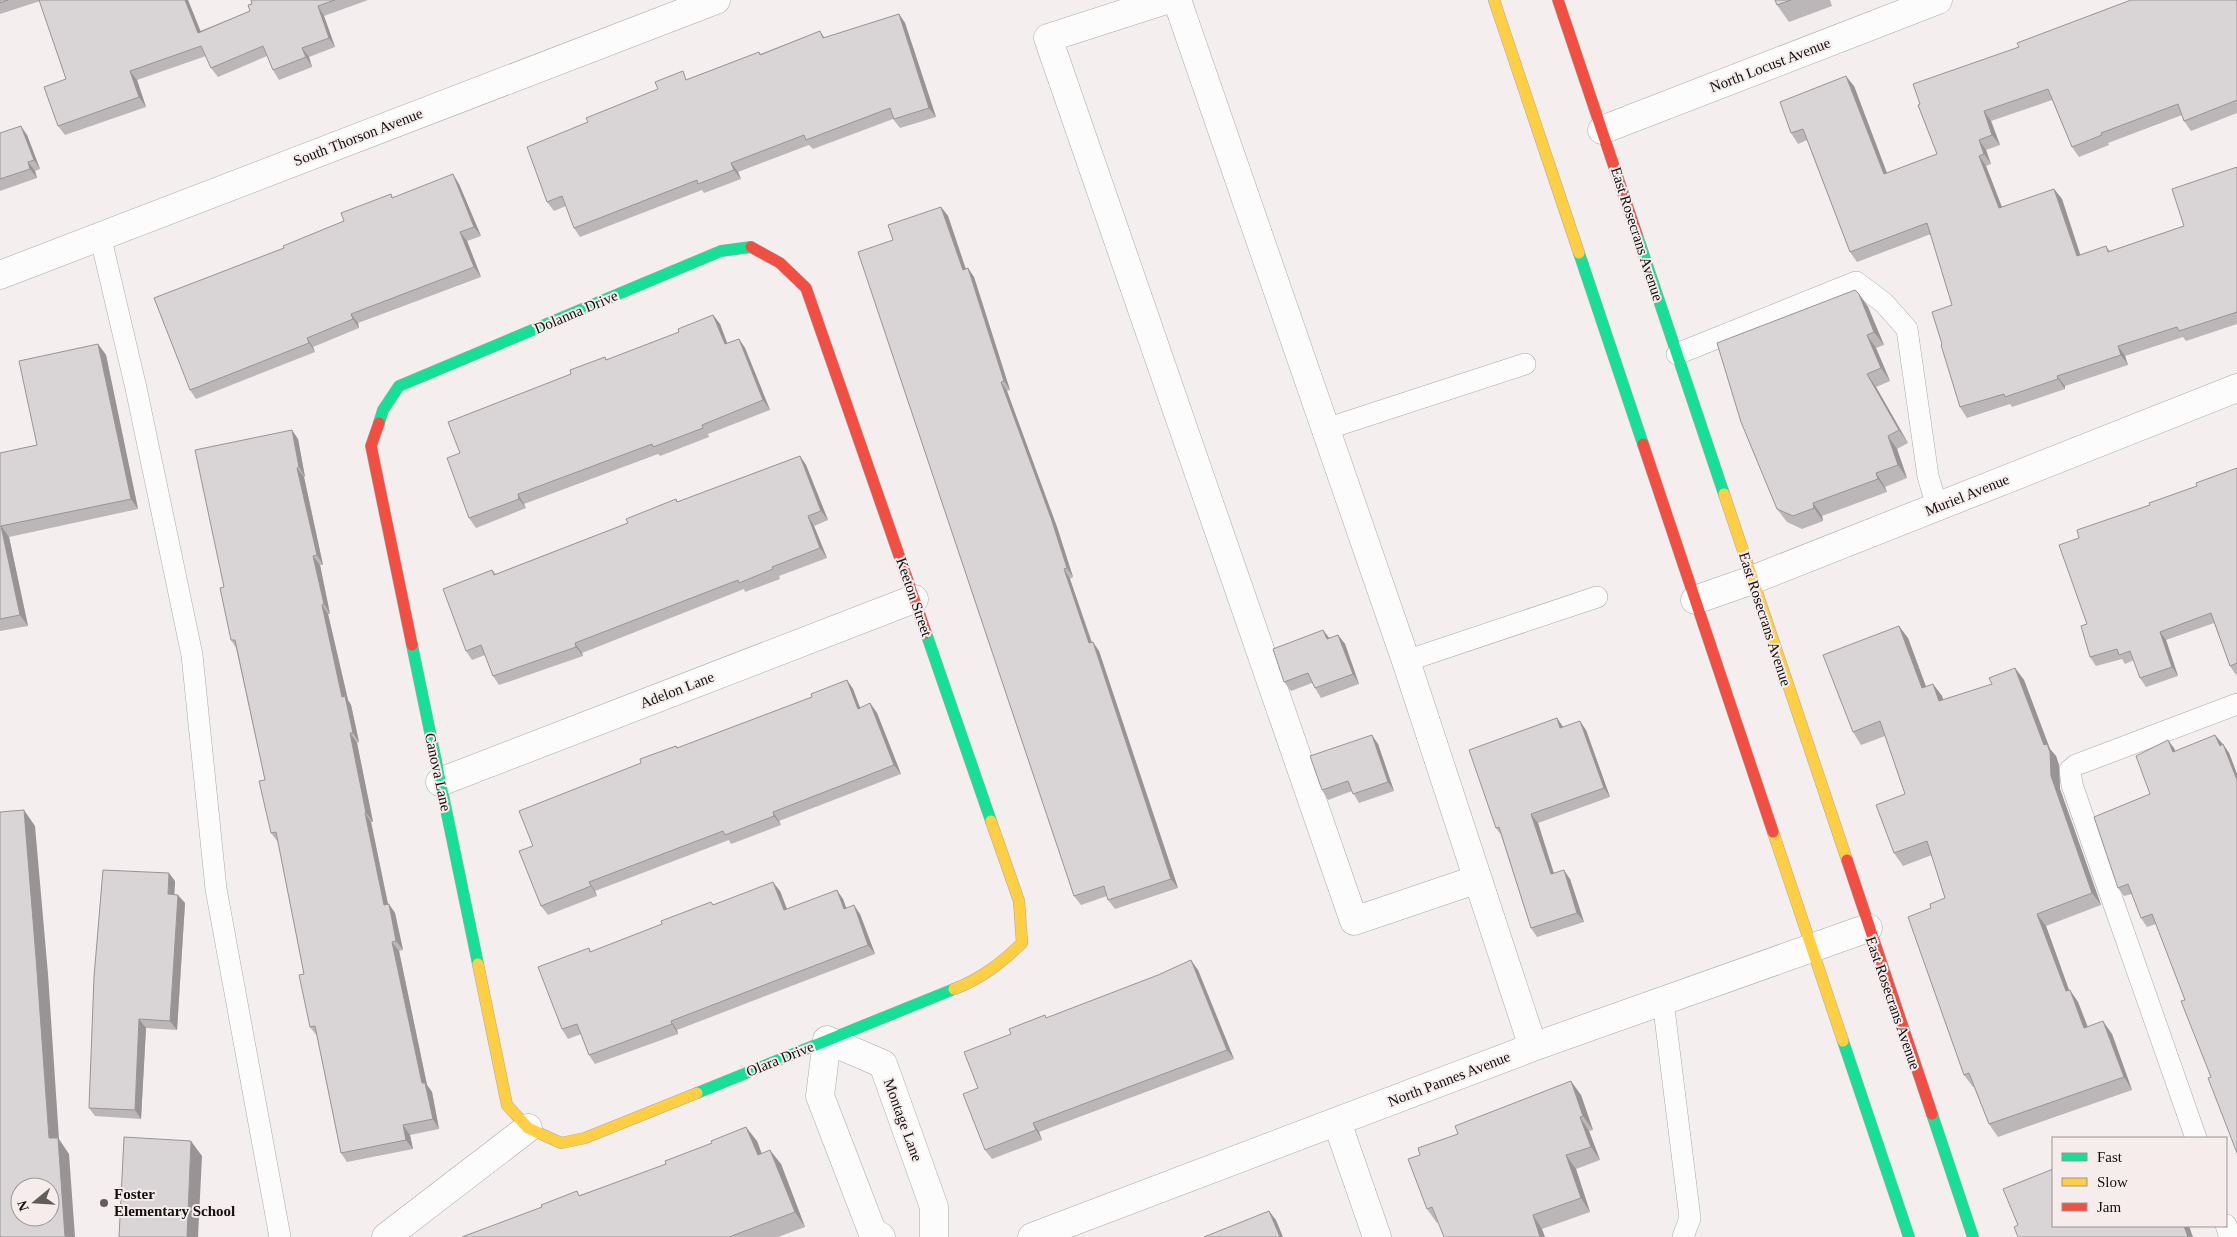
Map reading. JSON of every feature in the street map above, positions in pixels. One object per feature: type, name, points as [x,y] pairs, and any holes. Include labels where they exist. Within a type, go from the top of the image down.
[{"type":"main road","points":[[1494,0],[1909,1237]]},
{"type":"main road","name":"East Rosecrans Avenue","points":[[1558,0],[1973,1237]]},
{"type":"main road","name":"Dolanna Drive","points":[[384,410],[399,386],[721,251],[751,247],[780,263]]},
{"type":"main road","name":"Keeton Street","points":[[780,263],[806,288],[1019,901],[1022,943]]},
{"type":"main road","name":"Canova Lane","points":[[384,410],[371,446],[507,1105],[528,1128]]},
{"type":"main road","name":"Olara Drive","points":[[528,1128],[561,1143],[585,1138],[975,981],[998,965],[1022,943]]},
{"type":"street","name":"South Thorson Avenue","points":[[0,274],[716,0]]},
{"type":"street","points":[[1166,0],[1048,38],[1354,921],[1478,879]]},
{"type":"street","points":[[1177,0],[1406,661],[1533,1047]]},
{"type":"street","name":"North Locust Avenue","points":[[1602,130],[1938,0]]},
{"type":"street","name":"Muriel Avenue","points":[[1695,600],[1752,580],[2237,388]]},
{"type":"street","name":"Adelon Lane","points":[[440,782],[914,599]]},
{"type":"street","name":"North Pannes Avenue","points":[[1032,1237],[1533,1047],[1868,928]]},
{"type":"street","points":[[827,1040],[820,1096],[872,1230],[881,1237]]},
{"type":"street","name":"Montage Lane","points":[[827,1040],[883,1064],[934,1207],[934,1237]]},
{"type":"street","points":[[1337,1122],[1377,1237]]},
{"type":"street","points":[[386,1237],[528,1128]]},
{"type":"lane","points":[[100,235],[136,388],[192,655],[216,889],[280,1237]]},
{"type":"lane","points":[[1677,354],[1856,282],[1884,303],[1907,330],[1928,476],[1937,507]]},
{"type":"lane","points":[[1326,429],[1526,364]]},
{"type":"lane","points":[[1406,661],[1598,597]]},
{"type":"lane","points":[[2196,1137],[2072,785],[2070,770],[2076,765],[2237,704]]},
{"type":"lane","points":[[1663,1001],[1690,1218],[1684,1237]]},
{"type":"building","points":[[39,0],[185,0],[198,33],[250,11],[248,5],[252,4],[251,0],[335,0],[318,6],[329,38],[302,48],[306,57],[273,70],[263,46],[211,68],[201,46],[130,71],[139,97],[58,126],[44,87],[66,79]]},
{"type":"building","points":[[1775,0],[1791,0],[1777,5]]},
{"type":"building","points":[[2131,0],[2237,0],[2237,100],[2184,121],[2178,104],[2101,133],[2102,135],[2072,147],[2048,89],[1984,111],[1992,135],[1979,140],[1984,154],[1979,156],[1999,208],[2054,189],[2077,256],[2106,246],[2108,252],[2184,226],[2172,189],[2237,167],[2237,312],[2179,331],[2177,327],[2118,346],[2121,355],[2057,376],[2058,379],[2005,397],[2004,394],[1960,407],[1932,312],[1952,305],[1927,223],[1850,252],[1803,129],[1791,133],[1780,102],[1846,76],[1884,174],[1937,154],[1918,105],[1920,104],[1913,84],[2019,47],[2017,43]]},
{"type":"building","points":[[899,14],[929,108],[894,119],[890,108],[806,140],[804,135],[731,163],[734,170],[698,184],[697,180],[574,228],[562,196],[547,202],[527,147],[588,122],[586,118],[658,89],[655,82],[683,71],[686,80],[759,52],[760,55],[820,31],[823,38]]},
{"type":"building","points":[[21,126],[34,160],[28,162],[30,169],[0,179],[0,133]]},
{"type":"building","points":[[453,174],[474,227],[460,232],[474,267],[351,314],[353,319],[307,338],[309,343],[190,390],[154,298],[284,248],[283,246],[344,221],[341,213],[391,194],[392,198]]},
{"type":"building","points":[[941,207],[963,270],[968,268],[1004,381],[1001,382],[1051,518],[1067,568],[1064,569],[1089,643],[1093,642],[1171,879],[1108,900],[1104,886],[1074,896],[858,252],[893,240],[888,225]]},
{"type":"building","points":[[1855,290],[1859,294],[1874,332],[1867,335],[1881,368],[1867,374],[1899,430],[1888,436],[1898,465],[1876,473],[1878,479],[1813,503],[1814,508],[1793,516],[1777,509],[1741,422],[1717,343]]},
{"type":"building","points":[[713,315],[725,344],[739,339],[763,400],[702,425],[703,428],[653,447],[652,444],[518,494],[519,499],[469,518],[447,458],[460,453],[448,422],[571,374],[570,370],[605,357],[606,360],[679,332],[678,329]]},
{"type":"building","points":[[98,344],[131,499],[1,526],[20,615],[0,619],[0,453],[37,445],[19,361]]},
{"type":"building","points":[[292,430],[299,467],[297,468],[317,555],[313,556],[324,604],[322,605],[342,697],[345,696],[353,733],[350,733],[384,905],[389,904],[396,941],[392,942],[422,1083],[425,1083],[433,1119],[403,1125],[406,1140],[341,1153],[315,1026],[310,1027],[299,975],[304,974],[276,832],[271,833],[259,781],[265,780],[235,640],[231,640],[220,588],[224,587],[195,450]]},
{"type":"building","points":[[800,456],[821,511],[808,516],[820,548],[772,567],[773,569],[739,583],[738,580],[575,643],[576,647],[493,676],[481,645],[466,651],[443,589],[492,570],[494,575],[628,523],[626,519],[676,499],[677,502]]},
{"type":"building","points":[[2237,468],[2237,663],[2230,666],[2211,613],[2160,632],[2172,667],[2140,678],[2130,651],[2119,655],[2117,649],[2090,657],[2081,626],[2087,624],[2059,545],[2079,538],[2077,530],[2150,505],[2149,503],[2197,486],[2196,483]]},
{"type":"building","points":[[1899,626],[1922,688],[1933,684],[1939,701],[1992,684],[1989,678],[2015,668],[2044,745],[2047,744],[2050,752],[2051,776],[2092,893],[2037,914],[2066,991],[2070,990],[2084,1028],[2103,1021],[2124,1077],[1989,1124],[1969,1073],[1964,1075],[1908,917],[1931,908],[1930,904],[1945,898],[1927,841],[1894,853],[1876,805],[1905,794],[1880,721],[1853,732],[1823,655]]},
{"type":"building","points":[[1323,630],[1327,639],[1338,635],[1353,674],[1315,688],[1308,673],[1284,682],[1273,649]]},
{"type":"building","points":[[847,680],[858,709],[870,703],[894,765],[773,812],[774,816],[725,835],[723,831],[589,882],[591,886],[541,906],[519,851],[533,846],[519,811],[641,763],[640,759],[676,746],[677,748],[812,697],[811,694]]},
{"type":"building","points":[[1557,718],[1560,728],[1580,721],[1604,788],[1531,814],[1551,874],[1564,870],[1577,913],[1531,928],[1499,827],[1496,828],[1469,750]]},
{"type":"building","points":[[1372,735],[1388,782],[1353,794],[1348,781],[1322,790],[1310,756]]},
{"type":"building","points":[[2215,735],[2220,746],[2223,744],[2237,780],[2237,1153],[2208,1078],[2211,1077],[2181,1001],[2185,1000],[2152,914],[2141,918],[2128,884],[2118,888],[2094,817],[2150,794],[2136,756],[2168,740],[2173,752]]},
{"type":"building","points":[[24,810],[49,1138],[58,1138],[65,1237],[0,1237],[0,812]]},
{"type":"building","points":[[103,870],[169,873],[168,894],[178,895],[170,1021],[139,1019],[135,1110],[89,1108],[94,977]]},
{"type":"building","points":[[773,882],[784,910],[837,890],[844,909],[854,905],[868,945],[671,1021],[672,1024],[589,1055],[577,1024],[562,1029],[538,967],[589,948],[590,952],[662,924],[661,921],[711,902],[713,905]]},
{"type":"building","points":[[1191,960],[1227,1050],[1033,1123],[1036,1130],[985,1150],[963,1094],[978,1088],[964,1052],[1011,1034],[1009,1029],[1045,1015],[1046,1018],[1158,975]]},
{"type":"building","points":[[1571,1081],[1583,1116],[1580,1117],[1591,1147],[1566,1155],[1581,1198],[1533,1215],[1540,1237],[1444,1237],[1432,1207],[1427,1209],[1408,1159],[1420,1155],[1418,1148],[1458,1134],[1455,1126]]},
{"type":"building","points":[[746,1127],[758,1155],[770,1150],[795,1212],[729,1237],[462,1237],[542,1207],[541,1205],[577,1191],[579,1196],[666,1164],[665,1161],[712,1143],[711,1141]]},
{"type":"building","points":[[124,1137],[191,1141],[187,1237],[119,1237]]},
{"type":"building","points":[[2052,1169],[2052,1227],[2184,1227],[2188,1237],[2018,1237],[2014,1227],[2018,1225],[2003,1189]]},
{"type":"building","points":[[1269,1211],[1280,1237],[1204,1237]]},
{"type":"traffic: fast","points":[[1637,235],[1724,494]]},
{"type":"traffic: fast","points":[[379,423],[383,410],[399,386],[721,251],[751,247]]},
{"type":"traffic: fast","points":[[1579,253],[1643,444]]},
{"type":"traffic: fast","points":[[926,633],[991,821]]},
{"type":"traffic: fast","points":[[412,645],[478,964]]},
{"type":"traffic: fast","points":[[697,1093],[954,989]]},
{"type":"traffic: fast","points":[[1843,1041],[1909,1237]]},
{"type":"traffic: fast","points":[[1932,1114],[1973,1237]]},
{"type":"traffic: slow","points":[[1494,0],[1579,253]]},
{"type":"traffic: slow","points":[[1724,494],[1847,860]]},
{"type":"traffic: slow","points":[[954,989],[990,970],[1022,943],[1019,901],[991,821]]},
{"type":"traffic: slow","points":[[1773,832],[1843,1041]]},
{"type":"traffic: slow","points":[[478,964],[507,1105],[528,1128],[561,1143],[585,1138],[697,1093]]},
{"type":"traffic: jam","points":[[1558,0],[1637,235]]},
{"type":"traffic: jam","points":[[751,247],[780,263],[806,288],[926,633]]},
{"type":"traffic: jam","points":[[379,423],[371,446],[412,645]]},
{"type":"traffic: jam","points":[[1643,444],[1773,832]]},
{"type":"traffic: jam","points":[[1847,860],[1932,1114]]},
{"type":"place","name":"Foster Elementary School","points":[[104,1203]]}]
